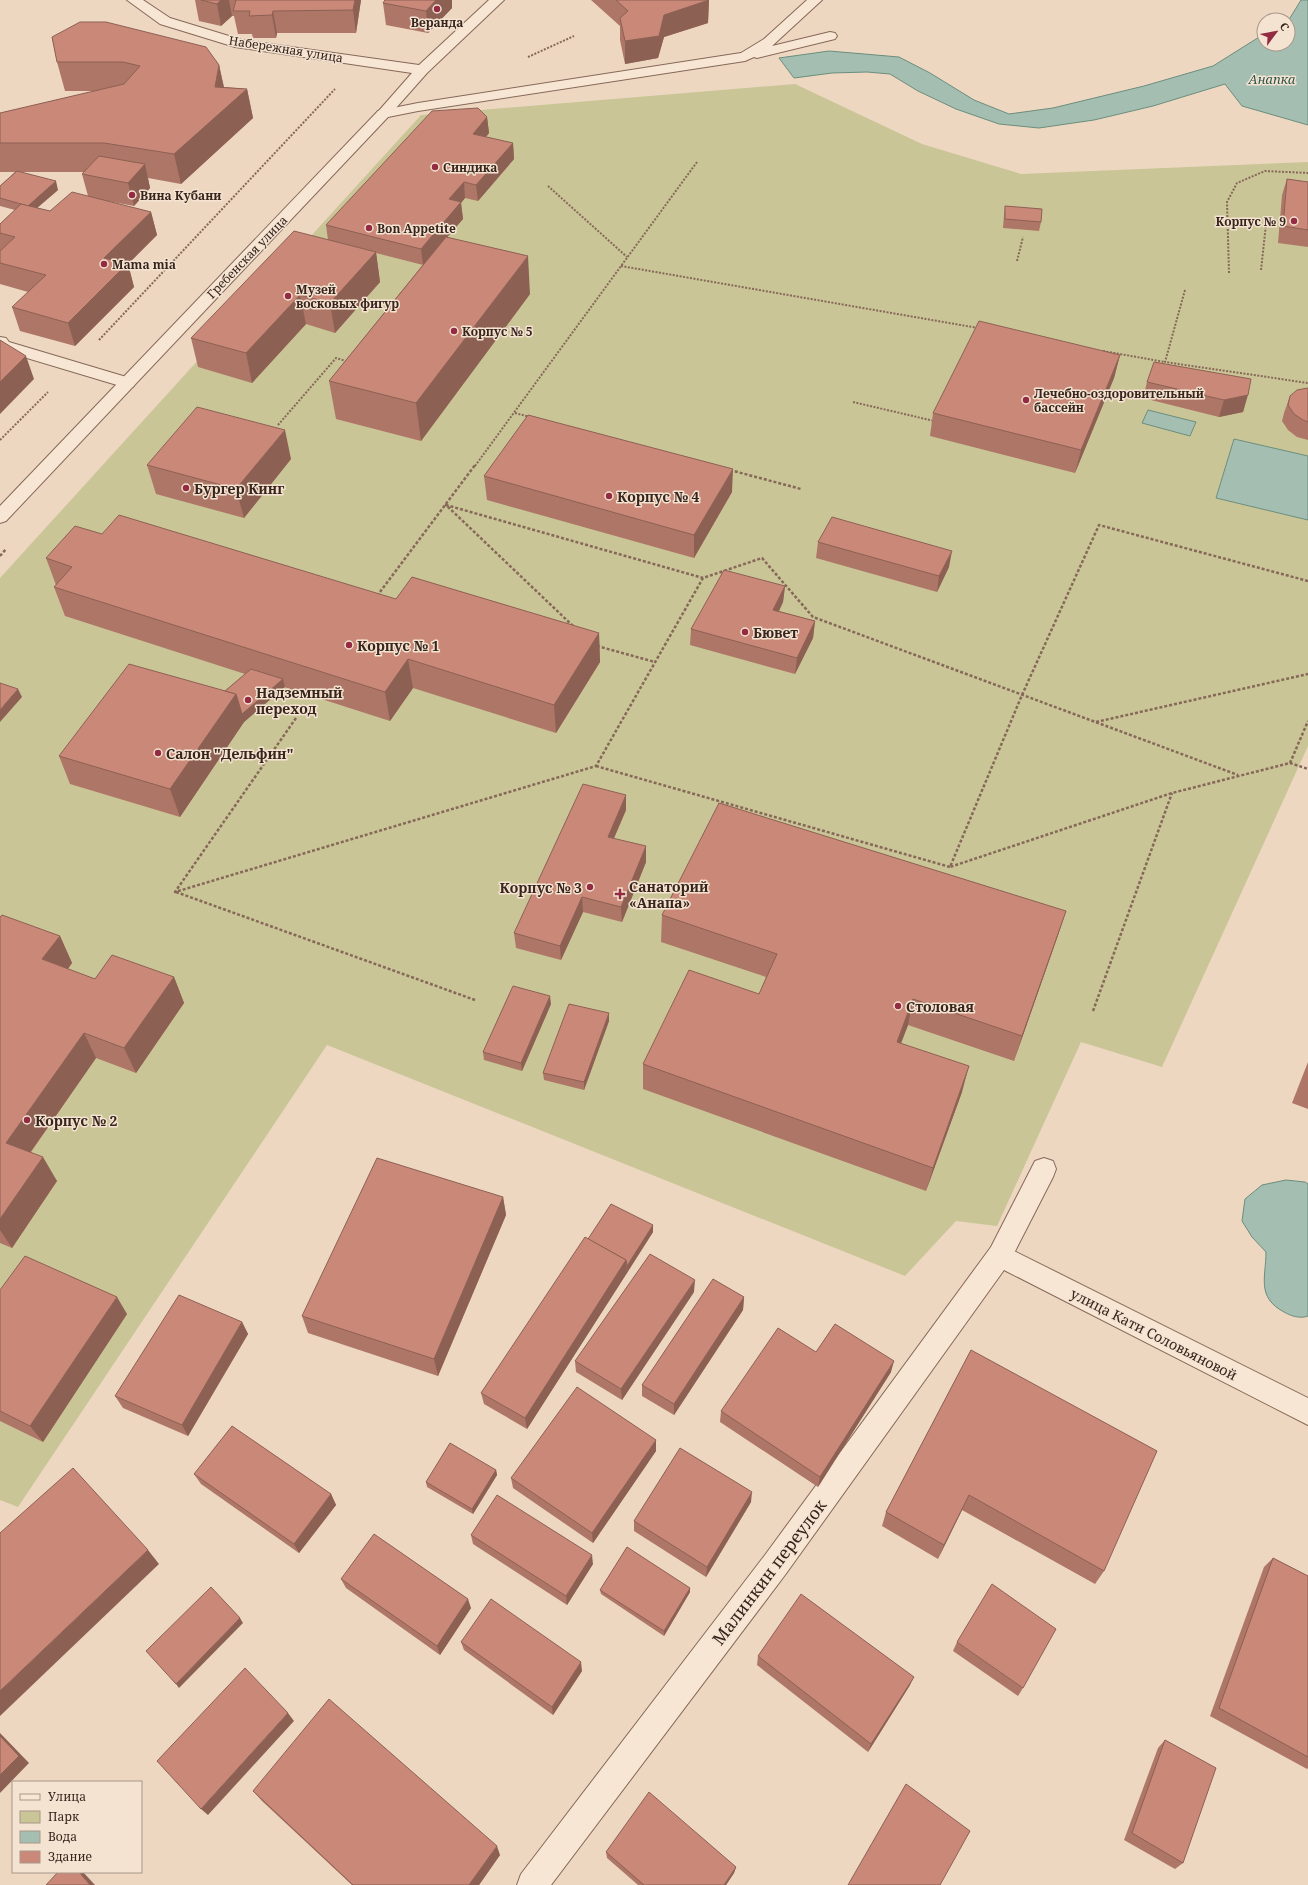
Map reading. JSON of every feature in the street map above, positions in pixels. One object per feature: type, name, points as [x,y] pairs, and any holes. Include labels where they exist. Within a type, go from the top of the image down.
[{"type":"street","name":"Набережная улица","points":[[134,0],[165,21],[240,44],[422,70]]},
{"type":"street","name":"Гребенская улица","points":[[0,517],[383,114],[422,70],[497,0]]},
{"type":"street","points":[[745,57],[769,42],[815,0]]},
{"type":"street","points":[[383,114],[418,107],[745,57],[830,36]]},
{"type":"street","points":[[0,342],[3,346],[127,383]]},
{"type":"street","name":"Малинкин переулок","points":[[532,1885],[775,1565],[1000,1255],[1044,1170]]},
{"type":"street","name":"улица Кати Соловьяновой","points":[[1000,1255],[1308,1412]]},
{"type":"path","points":[[0,440],[74,367],[334,90]]},
{"type":"path","points":[[377,596],[515,413],[697,162]]},
{"type":"path","points":[[1228,272],[1227,202],[1237,183],[1265,171],[1308,173]]},
{"type":"path","points":[[548,186],[627,257]]},
{"type":"path","points":[[1260,270],[1266,224]]},
{"type":"path","points":[[1017,261],[1023,237]]},
{"type":"path","points":[[621,266],[980,328]]},
{"type":"path","points":[[1165,362],[1185,290]]},
{"type":"path","points":[[1096,349],[1165,362],[1308,383]]},
{"type":"path","points":[[278,425],[336,358],[356,364]]},
{"type":"path","points":[[853,402],[937,421]]},
{"type":"path","points":[[515,413],[530,417]]},
{"type":"path","points":[[726,469],[801,489]]},
{"type":"path","points":[[446,505],[703,578],[762,558],[813,618],[1238,775]]},
{"type":"path","points":[[446,505],[576,629]]},
{"type":"path","points":[[950,868],[1022,695],[1100,525],[1308,582]]},
{"type":"path","points":[[596,766],[703,578]]},
{"type":"path","points":[[593,645],[655,662]]},
{"type":"path","points":[[1096,722],[1308,674]]},
{"type":"path","points":[[175,892],[296,718]]},
{"type":"path","points":[[1290,763],[1308,720]]},
{"type":"path","points":[[175,892],[596,766],[950,868],[1172,793],[1290,763],[1308,769]]},
{"type":"path","points":[[1093,1011],[1172,793]]},
{"type":"path","points":[[175,892],[475,1000]]},
{"type":"green space","name":"Санаторий «Анапа»","points":[[795,84],[922,144],[1021,174],[1308,162],[1308,456],[1234,439],[1216,498],[1308,520],[1308,746],[1162,1067],[1081,1042],[997,1226],[956,1221],[905,1276],[327,1045],[18,1507],[0,1500],[0,578],[421,115]],"holes":[[[1196,422],[1190,436],[1143,423]]]},
{"type":"water","name":"Анапка","points":[[1301,0],[1308,0],[1308,125],[1242,106],[1225,84],[1153,106],[1094,120],[1039,128],[999,124],[956,109],[918,91],[890,74],[867,72],[832,73],[794,78],[779,58],[829,51],[899,57],[930,73],[974,100],[1009,114],[1053,108],[1144,86],[1213,66],[1256,39],[1256,52],[1296,52],[1296,12],[1294,12]]},
{"type":"water","points":[[1148,410],[1196,422],[1190,436],[1142,423]]},
{"type":"water","points":[[1234,439],[1308,456],[1308,520],[1216,498]]},
{"type":"water","points":[[1286,1180],[1305,1182],[1308,1184],[1308,1316],[1305,1317],[1296,1317],[1287,1313],[1275,1306],[1269,1300],[1264,1286],[1266,1252],[1252,1237],[1242,1221],[1245,1199],[1262,1185]]},
{"type":"building","points":[[201,0],[221,0],[217,4]]},
{"type":"building","points":[[236,0],[355,0],[353,10],[273,11],[272,15],[249,16],[250,11],[233,11]]},
{"type":"building","points":[[385,0],[436,0],[426,11],[383,3]]},
{"type":"building","points":[[616,0],[709,0],[664,15],[659,36],[625,41],[620,18],[628,11]]},
{"type":"building","points":[[80,22],[106,22],[206,47],[219,65],[215,87],[247,89],[174,154],[104,143],[0,143],[0,113],[124,84],[140,66],[123,62],[57,62],[52,37]]},
{"type":"building","points":[[478,108],[487,117],[473,134],[513,143],[476,185],[464,182],[449,199],[461,202],[421,249],[326,225],[432,111]]},
{"type":"building","points":[[99,156],[145,164],[128,183],[82,174]]},
{"type":"building","points":[[17,171],[56,181],[28,206],[0,198],[0,186]]},
{"type":"building","points":[[1287,179],[1308,182],[1308,230],[1283,226]]},
{"type":"building","points":[[72,192],[151,212],[104,258],[127,264],[68,323],[12,307],[46,275],[0,263],[0,251],[15,237],[0,233],[0,224],[21,204],[50,211]]},
{"type":"building","points":[[1005,206],[1042,209],[1041,222],[1005,219]]},
{"type":"building","points":[[294,231],[376,252],[330,303],[300,295],[246,353],[191,338]]},
{"type":"building","points":[[446,237],[528,256],[416,403],[329,381]]},
{"type":"building","name":"Лечебно-оздоровительный бассейн","points":[[979,321],[1120,355],[1081,450],[933,413]]},
{"type":"building","points":[[0,340],[26,356],[0,382]]},
{"type":"building","points":[[1154,362],[1251,379],[1248,395],[1224,400],[1147,382]]},
{"type":"building","points":[[1308,388],[1308,422],[1294,414],[1288,405],[1290,396],[1297,390]]},
{"type":"building","points":[[197,407],[285,430],[236,489],[147,465]]},
{"type":"building","name":"Корпус № 4","points":[[528,415],[733,469],[694,535],[484,476]]},
{"type":"building","name":"Корпус № 1","points":[[119,515],[396,599],[412,577],[599,633],[554,705],[408,659],[385,692],[54,587],[72,567],[46,558],[75,526],[102,534]]},
{"type":"building","points":[[832,517],[952,551],[939,576],[818,542]]},
{"type":"building","name":"Бювет","points":[[724,570],[785,586],[773,610],[815,621],[797,658],[691,629]]},
{"type":"building","points":[[129,664],[236,694],[170,789],[59,756]]},
{"type":"building","points":[[251,669],[283,679],[242,714],[236,694],[225,691]]},
{"type":"building","points":[[0,683],[18,689],[0,710]]},
{"type":"building","name":"Корпус № 3","points":[[583,784],[626,795],[608,837],[646,846],[621,907],[582,897],[560,946],[514,933]]},
{"type":"building","name":"Столовая","points":[[719,803],[1066,911],[1022,1036],[913,999],[897,1042],[969,1066],[933,1168],[643,1064],[689,970],[759,994],[777,954],[662,915]]},
{"type":"building","name":"Корпус № 2","points":[[2,915],[60,936],[42,959],[95,979],[112,955],[174,977],[124,1048],[84,1033],[6,1143],[43,1157],[0,1219],[0,917]]},
{"type":"building","points":[[513,986],[550,996],[521,1063],[483,1052]]},
{"type":"building","points":[[569,1004],[609,1013],[584,1082],[543,1073]]},
{"type":"building","points":[[377,1158],[503,1197],[434,1359],[302,1316]]},
{"type":"building","points":[[611,1204],[653,1225],[627,1266],[626,1260],[588,1239]]},
{"type":"building","points":[[585,1237],[626,1260],[525,1418],[481,1393]]},
{"type":"building","points":[[650,1254],[695,1280],[621,1389],[575,1361]]},
{"type":"building","points":[[25,1256],[117,1297],[30,1426],[0,1411],[0,1290]]},
{"type":"building","points":[[713,1279],[744,1297],[674,1404],[642,1385]]},
{"type":"building","points":[[179,1295],[242,1322],[182,1425],[115,1396]]},
{"type":"building","points":[[835,1324],[894,1361],[820,1477],[721,1411],[778,1328],[816,1352]]},
{"type":"building","points":[[971,1350],[1157,1451],[1104,1571],[969,1495],[944,1545],[886,1512]]},
{"type":"building","points":[[577,1387],[656,1440],[592,1533],[511,1478]]},
{"type":"building","points":[[232,1426],[331,1494],[294,1544],[194,1474]]},
{"type":"building","points":[[450,1443],[496,1470],[472,1509],[426,1482]]},
{"type":"building","points":[[680,1448],[752,1492],[707,1567],[634,1521]]},
{"type":"building","points":[[73,1468],[148,1550],[0,1691],[0,1533]]},
{"type":"building","points":[[497,1495],[592,1555],[566,1596],[471,1535]]},
{"type":"building","points":[[374,1534],[468,1599],[437,1646],[341,1579]]},
{"type":"building","points":[[627,1547],[690,1588],[664,1631],[600,1590]]},
{"type":"building","points":[[1273,1558],[1308,1576],[1308,1757],[1219,1708]]},
{"type":"building","points":[[992,1584],[1056,1629],[1023,1688],[957,1642]]},
{"type":"building","points":[[211,1587],[240,1618],[176,1684],[146,1651]]},
{"type":"building","points":[[801,1594],[914,1677],[871,1744],[758,1656]]},
{"type":"building","points":[[491,1599],[581,1662],[552,1707],[461,1642]]},
{"type":"building","points":[[245,1668],[288,1713],[201,1809],[157,1761]]},
{"type":"building","points":[[329,1699],[497,1846],[469,1885],[353,1885],[253,1791]]},
{"type":"building","points":[[0,1736],[19,1756],[0,1775]]},
{"type":"building","points":[[1165,1740],[1216,1768],[1183,1863],[1132,1833]]},
{"type":"building","points":[[906,1784],[970,1831],[940,1885],[848,1885]]},
{"type":"building","points":[[649,1792],[736,1867],[724,1885],[644,1885],[606,1852]]},
{"type":"building","points":[[57,1873],[80,1873],[90,1885],[46,1885]]},
{"type":"place","name":"Веранда","points":[[437,9]]},
{"type":"place","name":"Синдика","points":[[435,167]]},
{"type":"place","name":"Вина Кубани","points":[[132,195]]},
{"type":"place","name":"Корпус № 9","points":[[1294,221]]},
{"type":"place","name":"Bon Appetite","points":[[369,228]]},
{"type":"place","name":"Mama mia","points":[[104,264]]},
{"type":"place","name":"Музей восковых фигур","points":[[288,296]]},
{"type":"place","name":"Корпус № 5","points":[[454,331]]},
{"type":"place","name":"Лечебно-оздоровительный бассейн","points":[[1026,400]]},
{"type":"place","name":"Бургер Кинг","points":[[186,488]]},
{"type":"place","name":"Корпус № 4","points":[[609,496]]},
{"type":"place","name":"Бювет","points":[[745,632]]},
{"type":"place","name":"Корпус № 1","points":[[349,645]]},
{"type":"place","name":"Надземный переход","points":[[248,700]]},
{"type":"place","name":"Салон \"Дельфин\"","points":[[158,753]]},
{"type":"place","name":"Корпус № 3","points":[[590,887]]},
{"type":"place","name":"Санаторий «Анапа»","points":[[620,894]]},
{"type":"place","name":"Столовая","points":[[898,1006]]},
{"type":"place","name":"Корпус № 2","points":[[27,1120]]}]
